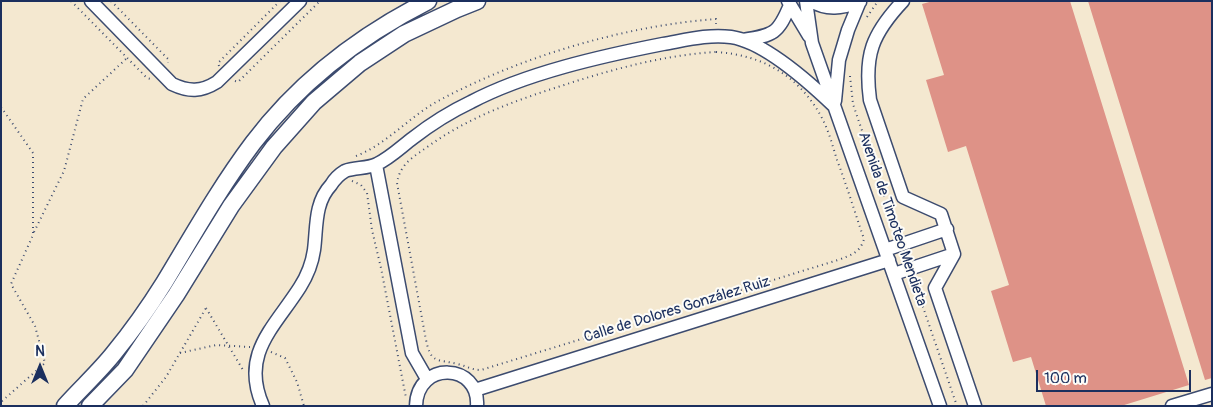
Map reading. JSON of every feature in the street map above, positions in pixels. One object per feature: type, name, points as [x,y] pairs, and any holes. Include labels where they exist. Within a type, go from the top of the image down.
[{"type":"main road","points":[[65,406],[114,354],[163,284],[214,198],[254,141],[298,92],[350,48],[398,16],[428,1]]},
{"type":"main road","points":[[90,406],[125,370],[176,295],[231,206],[274,147],[314,102],[360,63],[404,34],[477,1]]},
{"type":"street","points":[[91,1],[172,84],[184,90],[194,91],[207,89],[217,82],[300,1]]},
{"type":"street","name":"Avenida de Timoteo Mendieta","points":[[806,1],[812,42],[940,406]]},
{"type":"street","points":[[811,1],[818,6],[829,8],[845,7],[860,1]]},
{"type":"street","points":[[834,106],[839,60],[860,1]]},
{"type":"street","points":[[903,1],[879,30],[871,46],[868,84],[870,100],[904,198],[941,214],[947,230],[954,254],[935,288],[974,406]]},
{"type":"street","points":[[264,406],[256,385],[255,368],[259,351],[262,348],[267,333],[300,287],[310,268],[320,202],[329,186],[344,172],[376,165],[448,114],[472,101],[525,79],[618,53],[700,37],[716,36],[743,40],[767,36],[782,24],[789,3]]},
{"type":"street","name":"Avenida de Timoteo Mendieta","points":[[789,3],[812,42]]},
{"type":"street","points":[[743,40],[771,55],[800,75],[834,106]]},
{"type":"street","points":[[376,165],[412,352],[427,379]]},
{"type":"street","name":"Calle de Dolores González Ruiz","points":[[475,390],[887,255],[947,230]]},
{"type":"street","points":[[894,274],[954,254]]},
{"type":"street","points":[[411,404],[420,386],[427,379],[437,373],[448,372],[459,375],[469,381],[475,390],[477,406]]},
{"type":"street","points":[[1172,406],[1212,394]]},
{"type":"path","points":[[71,1],[147,78],[154,79]]},
{"type":"path","points":[[111,1],[168,59],[168,65]]},
{"type":"path","points":[[219,68],[218,63],[280,1]]},
{"type":"path","points":[[232,81],[238,82],[320,1]]},
{"type":"path","points":[[349,159],[374,148],[426,108],[448,96],[505,70],[545,56],[610,37],[685,22],[716,19],[716,36]]},
{"type":"path","points":[[716,52],[743,55],[760,61],[796,82],[807,95],[824,122],[864,239],[862,246],[858,252],[838,260],[481,370],[472,370],[457,364],[438,362],[432,356],[426,340],[397,183],[398,174],[405,163],[466,122],[495,108],[528,97],[621,68],[686,55],[716,52]]},
{"type":"path","points":[[1,402],[45,362],[35,326],[11,284],[64,171],[83,99],[127,58]]},
{"type":"path","points":[[1,107],[33,153],[33,235]]},
{"type":"path","points":[[351,181],[360,185],[367,193],[372,230],[411,404]]},
{"type":"path","points":[[144,406],[166,377],[206,308],[245,374]]},
{"type":"path","points":[[251,353],[252,347]]},
{"type":"building","points":[[933,1],[1070,1],[1189,385],[1121,406],[1046,406],[1031,357],[1013,362],[991,291],[1009,285],[966,146],[948,152],[926,80],[944,75],[922,4]]},
{"type":"building","points":[[1088,1],[1212,1],[1212,378],[1205,380]]}]
